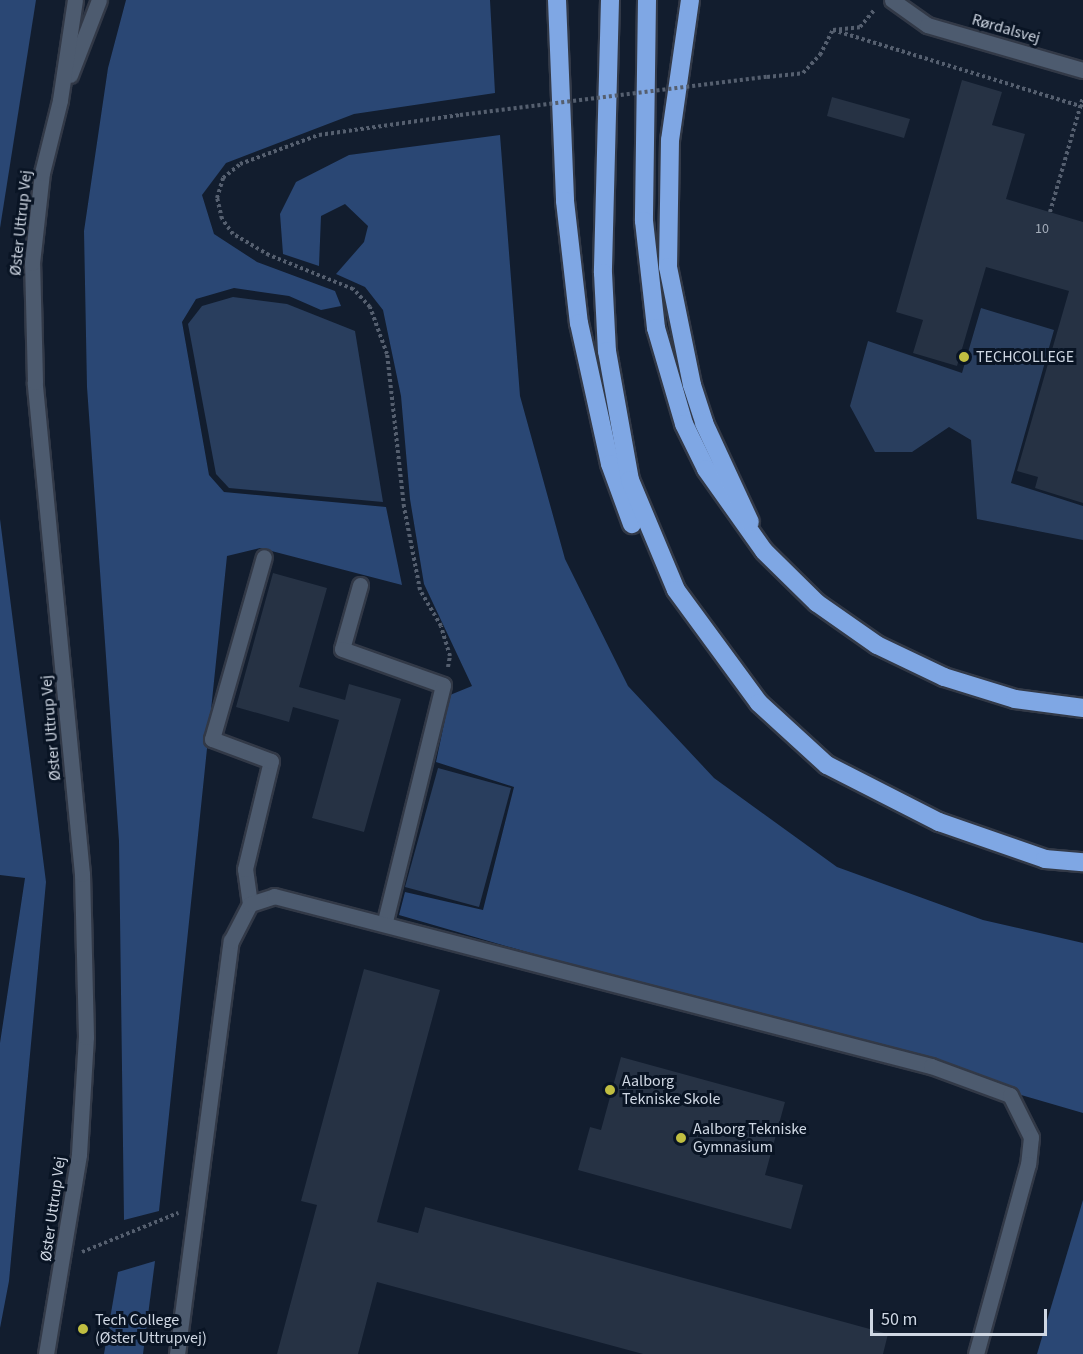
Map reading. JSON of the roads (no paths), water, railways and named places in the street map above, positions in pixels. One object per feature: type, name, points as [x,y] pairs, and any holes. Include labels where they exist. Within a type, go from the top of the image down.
[{"type":"highway","points":[[557,0],[565,201],[592,393],[610,464],[634,528],[665,585],[759,703],[827,765],[939,822],[1045,860],[1083,862]]},
{"type":"highway","points":[[610,0],[603,273],[607,351],[621,440],[643,518],[676,590],[702,630]]},
{"type":"highway","points":[[647,0],[644,221],[656,328],[684,424],[722,494],[764,551],[817,603],[896,654],[944,678],[1015,699],[1083,708]]},
{"type":"highway","points":[[690,0],[670,140],[668,267],[682,345],[704,423],[764,551]]},
{"type":"street","name":"Øster Uttrup Vej","points":[[46,1354],[64,1259],[79,1154],[86,1037],[82,874],[35,382],[32,263],[42,173],[60,100],[75,0]]},
{"type":"street","name":"Øster Uttrup Vej","points":[[60,100],[99,0]]},
{"type":"street","name":"Rørdalsvej","points":[[892,0],[927,25],[1083,70]]},
{"type":"street","points":[[177,1354],[231,941],[250,904],[245,869],[271,761],[212,739],[264,556]]},
{"type":"street","points":[[360,585],[342,649],[443,685],[385,921]]},
{"type":"street","points":[[250,904],[274,896],[385,921],[931,1066],[1010,1095],[1030,1137],[1028,1164],[976,1354]]},
{"type":"place","name":"TECHCOLLEGE","points":[[964,357]]},
{"type":"place","name":"Aalborg Tekniske Skole","points":[[610,1090]]},
{"type":"place","name":"Aalborg Tekniske Gymnasium","points":[[681,1138]]},
{"type":"place","name":"Tech College (Øster Uttrupvej)","points":[[83,1329]]}]
